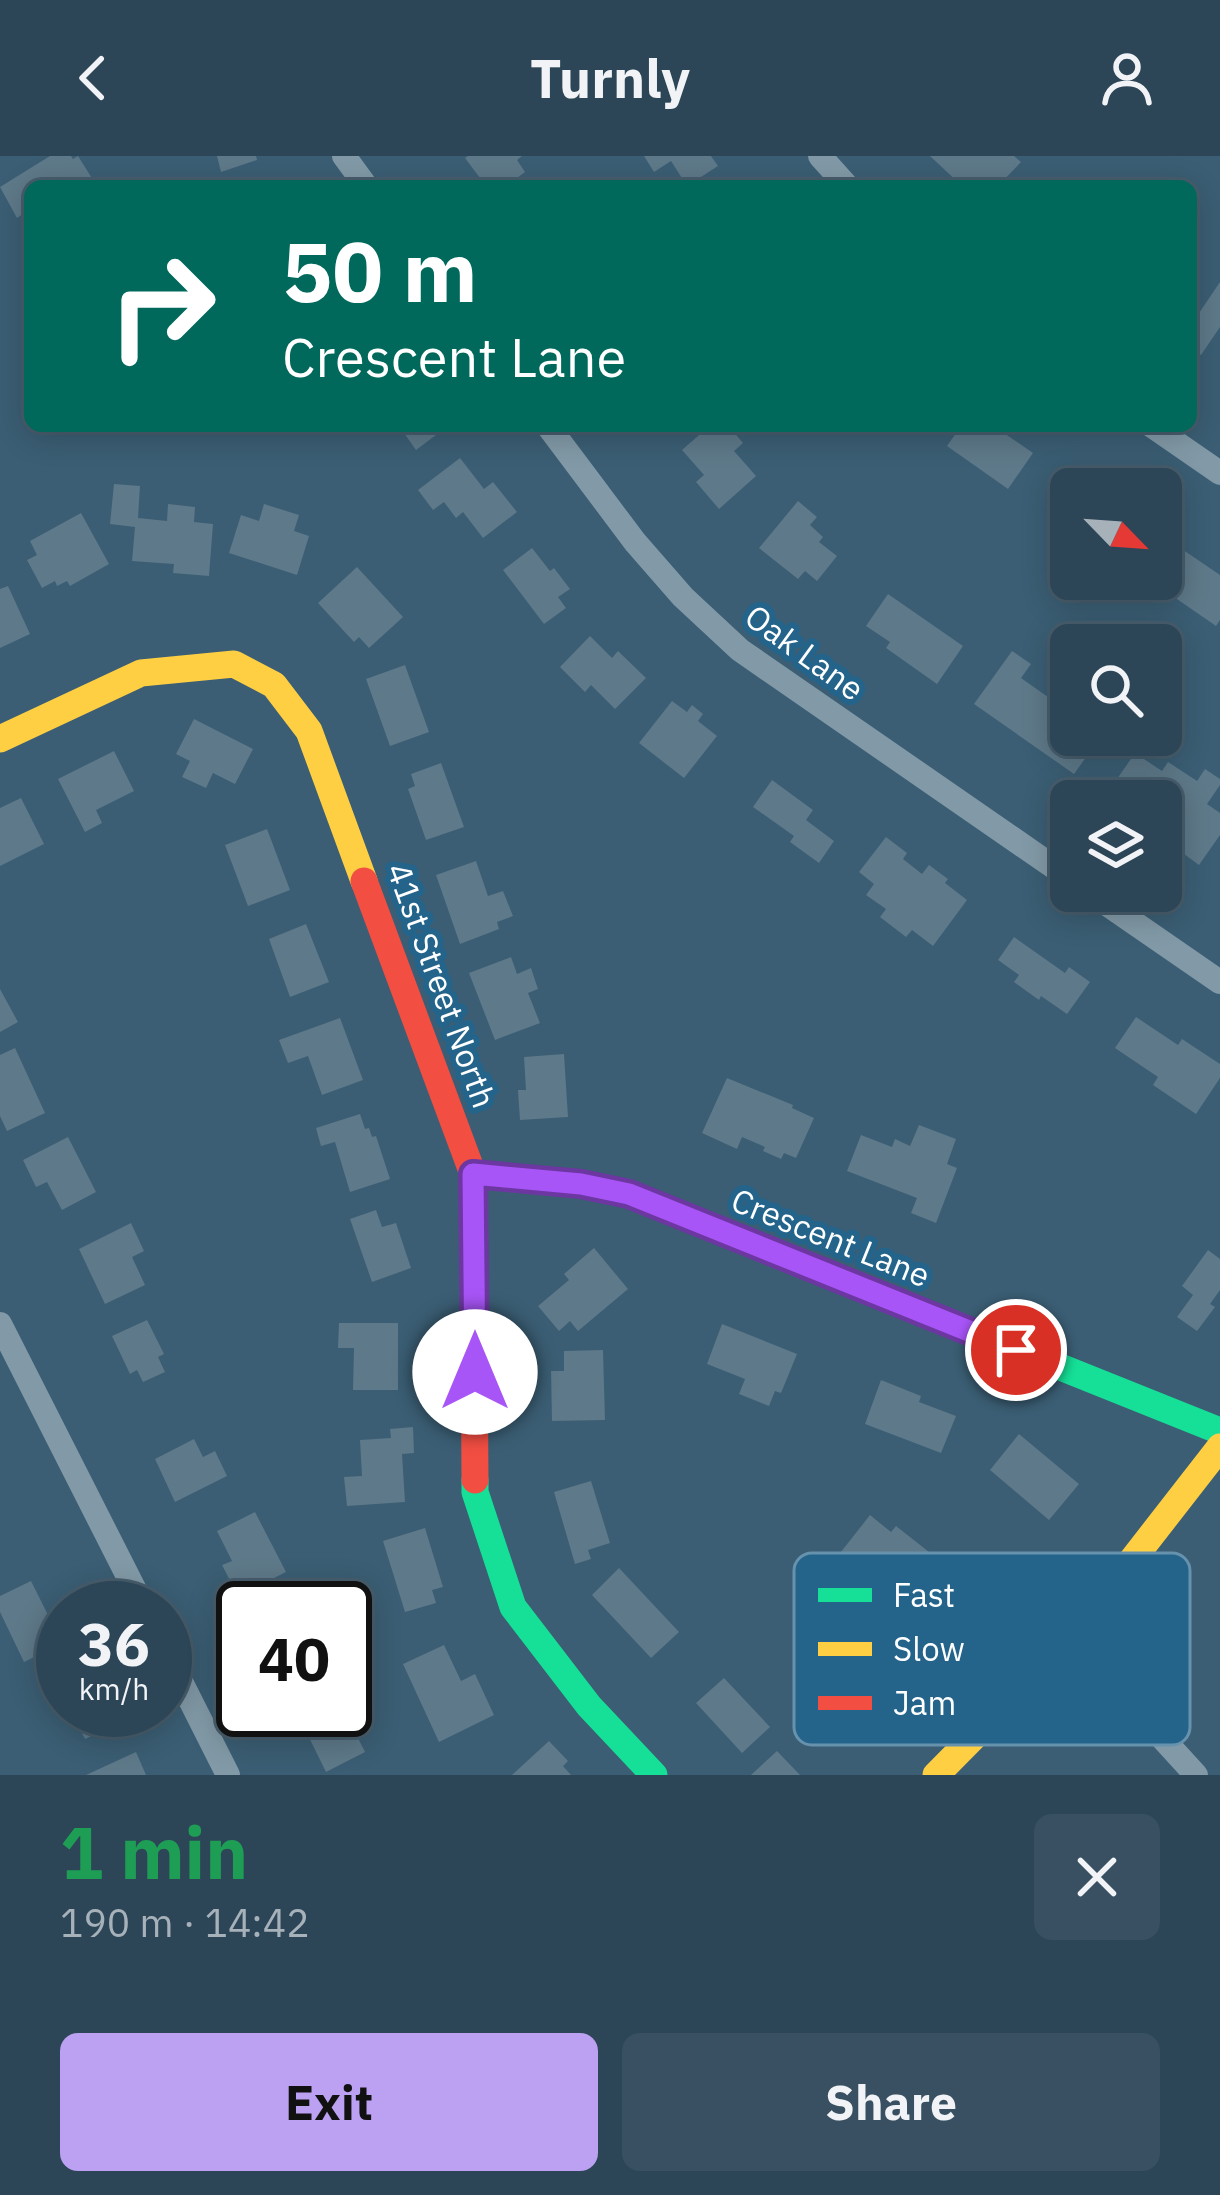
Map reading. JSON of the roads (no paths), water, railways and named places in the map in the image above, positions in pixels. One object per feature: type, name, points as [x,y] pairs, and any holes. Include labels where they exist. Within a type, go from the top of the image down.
[{"type":"street","points":[[820,156],[842,180]]},
{"type":"street","name":"Oak Lane","points":[[552,432],[635,542],[740,650],[1050,864]]},
{"type":"street","points":[[1160,432],[1220,473]]},
{"type":"street","name":"41st Street North","points":[[0,740],[141,673],[234,664],[274,685],[309,731],[473,1174],[475,1492],[513,1606],[589,1706],[654,1775]]},
{"type":"street","points":[[1118,912],[1220,982]]},
{"type":"street","name":"Crescent Lane","points":[[473,1174],[581,1184],[629,1194],[1220,1431]]},
{"type":"street","points":[[0,1324],[130,1581]]},
{"type":"street","points":[[1139,1553],[1220,1447]]},
{"type":"street","points":[[192,1703],[229,1775]]},
{"type":"street","points":[[935,1775],[965,1745]]},
{"type":"street","points":[[1169,1745],[1196,1775]]}]
